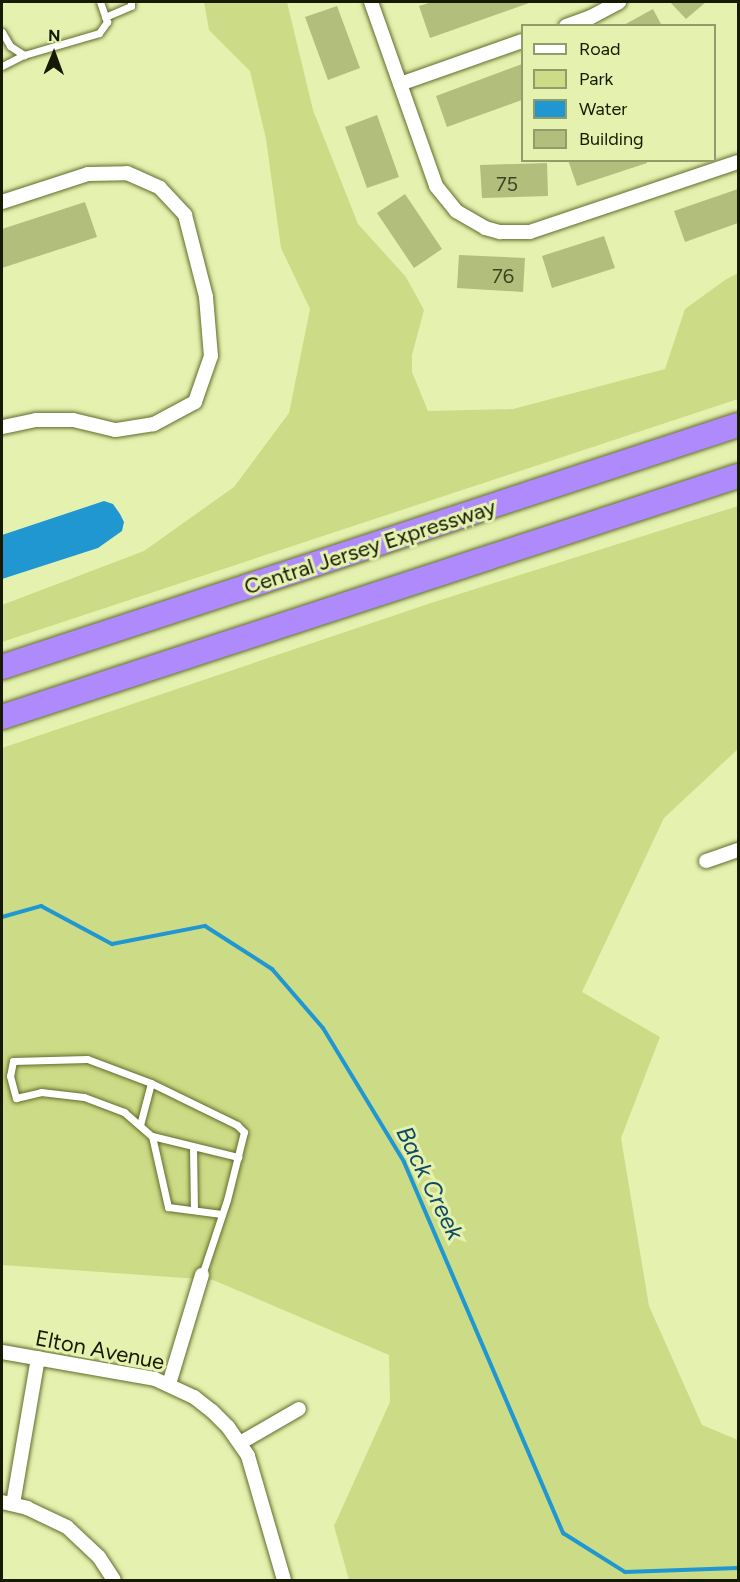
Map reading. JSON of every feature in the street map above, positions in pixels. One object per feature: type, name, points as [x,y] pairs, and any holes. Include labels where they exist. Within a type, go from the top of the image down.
[{"type":"highway","name":"Central Jersey Expressway","points":[[2,667],[738,425]]},
{"type":"highway","points":[[2,717],[738,476]]},
{"type":"street","points":[[371,2],[436,186],[445,199],[470,221],[500,232],[530,232],[738,162]]},
{"type":"street","points":[[572,24],[591,17],[619,2]]},
{"type":"street","points":[[400,84],[521,41]]},
{"type":"street","points":[[2,202],[88,174],[126,173],[160,188],[185,215],[206,297],[211,356],[195,402],[154,424],[115,430],[73,420],[36,420],[2,427]]},
{"type":"street","points":[[706,861],[738,850]]},
{"type":"street","points":[[170,1384],[202,1275]]},
{"type":"street","name":"Elton Avenue","points":[[2,1352],[155,1379],[170,1384],[212,1411],[240,1443],[248,1456],[284,1581]]},
{"type":"street","points":[[38,1358],[7,1503],[46,1515],[67,1527],[99,1557],[114,1581]]},
{"type":"street","points":[[240,1443],[299,1409]]},
{"type":"lane","points":[[2,66],[24,55],[99,33],[107,22],[100,2]]},
{"type":"lane","points":[[105,17],[130,6],[131,2]]},
{"type":"lane","points":[[2,32],[10,46],[24,55]]},
{"type":"lane","points":[[202,1275],[222,1214],[238,1157],[244,1132],[237,1125],[151,1083],[87,1059],[13,1061],[10,1077],[16,1098],[41,1092],[84,1097],[124,1112],[152,1136],[238,1157]]},
{"type":"lane","points":[[140,1125],[151,1083]]},
{"type":"lane","points":[[152,1136],[168,1207],[222,1214]]},
{"type":"lane","points":[[193,1146],[194,1209]]},
{"type":"green space","points":[[204,2],[287,2],[313,110],[358,224],[406,277],[424,310],[412,355],[412,372],[428,411],[513,409],[665,369],[685,309],[738,273],[738,399],[2,642],[2,605],[144,551],[234,487],[289,413],[310,309],[281,248],[266,139],[250,71],[209,30]]},
{"type":"green space","points":[[738,506],[738,749],[664,818],[582,992],[660,1037],[621,1138],[649,1306],[702,1425],[738,1440],[738,1580],[349,1580],[334,1526],[390,1402],[389,1355],[213,1280],[2,1265],[2,748],[434,602]]},
{"type":"water","points":[[104,501],[113,504],[120,514],[124,522],[122,531],[98,548],[2,579],[2,535]]},
{"type":"building","points":[[432,2],[529,3],[430,38],[419,6]]},
{"type":"building","points":[[670,2],[706,2],[686,19]]},
{"type":"building","points":[[337,6],[360,68],[328,80],[305,17]]},
{"type":"building","points":[[653,9],[661,24],[626,24]]},
{"type":"building","points":[[521,64],[521,100],[447,127],[436,96]]},
{"type":"building","points":[[377,115],[399,177],[367,188],[345,127]]},
{"type":"building","points":[[569,162],[647,162],[647,163],[577,186]]},
{"type":"building","points":[[547,163],[548,196],[482,198],[480,165]]},
{"type":"building","points":[[738,189],[738,223],[685,242],[674,211]]},
{"type":"building","points":[[405,194],[442,249],[414,268],[377,213]]},
{"type":"building","points":[[85,202],[97,237],[2,268],[2,229]]},
{"type":"building","points":[[604,236],[615,268],[552,288],[542,256]]},
{"type":"building","points":[[459,255],[525,258],[523,292],[457,288]]},
{"type":"waterway","name":"Back Creek","points":[[2,917],[41,906],[112,944],[205,926],[272,969],[323,1028],[404,1162],[563,1533],[625,1572],[738,1568]]}]
